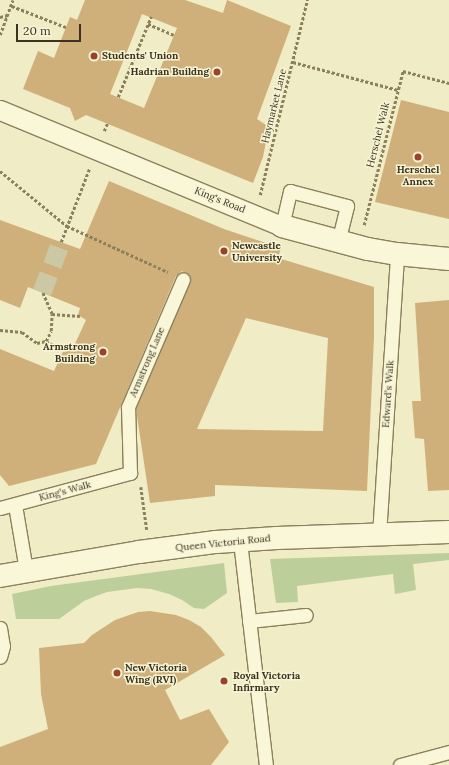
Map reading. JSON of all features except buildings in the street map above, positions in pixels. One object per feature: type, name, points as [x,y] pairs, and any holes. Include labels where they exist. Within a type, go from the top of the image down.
[{"type":"street","name":"King's Road","points":[[0,110],[282,226],[368,249],[397,254],[449,259]]},
{"type":"street","name":"Queen Victoria Road","points":[[0,576],[26,570],[139,552],[240,540],[449,532]]},
{"type":"lane","points":[[282,226],[290,191],[347,206],[338,242]]},
{"type":"lane","name":"Edward's Walk","points":[[379,534],[397,254]]},
{"type":"lane","name":"Armstrong Lane","points":[[135,476],[128,407],[183,279]]},
{"type":"lane","name":"King's Walk","points":[[0,508],[135,476]]},
{"type":"lane","points":[[14,505],[26,570]]},
{"type":"lane","points":[[240,540],[266,765]]},
{"type":"lane","points":[[250,622],[306,615]]},
{"type":"lane","points":[[0,628],[3,646],[0,657]]},
{"type":"lane","points":[[400,765],[449,752]]},
{"type":"path","points":[[0,35],[14,0]]},
{"type":"path","name":"Haymarket Lane","points":[[255,215],[307,0]]},
{"type":"path","points":[[12,6],[66,27]]},
{"type":"path","points":[[0,17],[8,14]]},
{"type":"path","points":[[118,97],[151,17]]},
{"type":"path","points":[[148,24],[174,35]]},
{"type":"path","points":[[293,62],[398,90]]},
{"type":"path","name":"Herschel Walk","points":[[368,249],[363,230],[403,71],[449,83]]},
{"type":"path","points":[[61,242],[107,124]]},
{"type":"path","points":[[0,171],[67,226],[183,279]]},
{"type":"path","points":[[42,292],[52,314],[51,331],[46,341]]},
{"type":"path","points":[[52,314],[80,316]]},
{"type":"path","points":[[0,330],[22,332],[37,343],[46,341],[64,350]]},
{"type":"path","points":[[135,476],[147,530]]},
{"type":"green space","points":[[449,553],[449,560],[413,564],[416,590],[395,594],[393,574],[297,586],[298,602],[276,603],[270,559]]},
{"type":"green space","points":[[224,563],[227,593],[204,609],[194,608],[169,594],[151,589],[137,588],[107,592],[96,596],[84,601],[59,619],[16,619],[12,594],[51,586]]},
{"type":"tunnel","points":[[42,292],[61,242]]},
{"type":"place","name":"Students' Union","points":[[94,56]]},
{"type":"place","name":"Hadrian Buildng","points":[[217,72]]},
{"type":"place","name":"Herschel Annex","points":[[418,157]]},
{"type":"place","name":"Newcastle University","points":[[224,251]]},
{"type":"place","name":"Armstrong Building","points":[[103,352]]},
{"type":"place","name":"New Victoria Wing (RVI)","points":[[117,673]]},
{"type":"place","name":"Royal Victoria Infirmary","points":[[224,681]]}]
